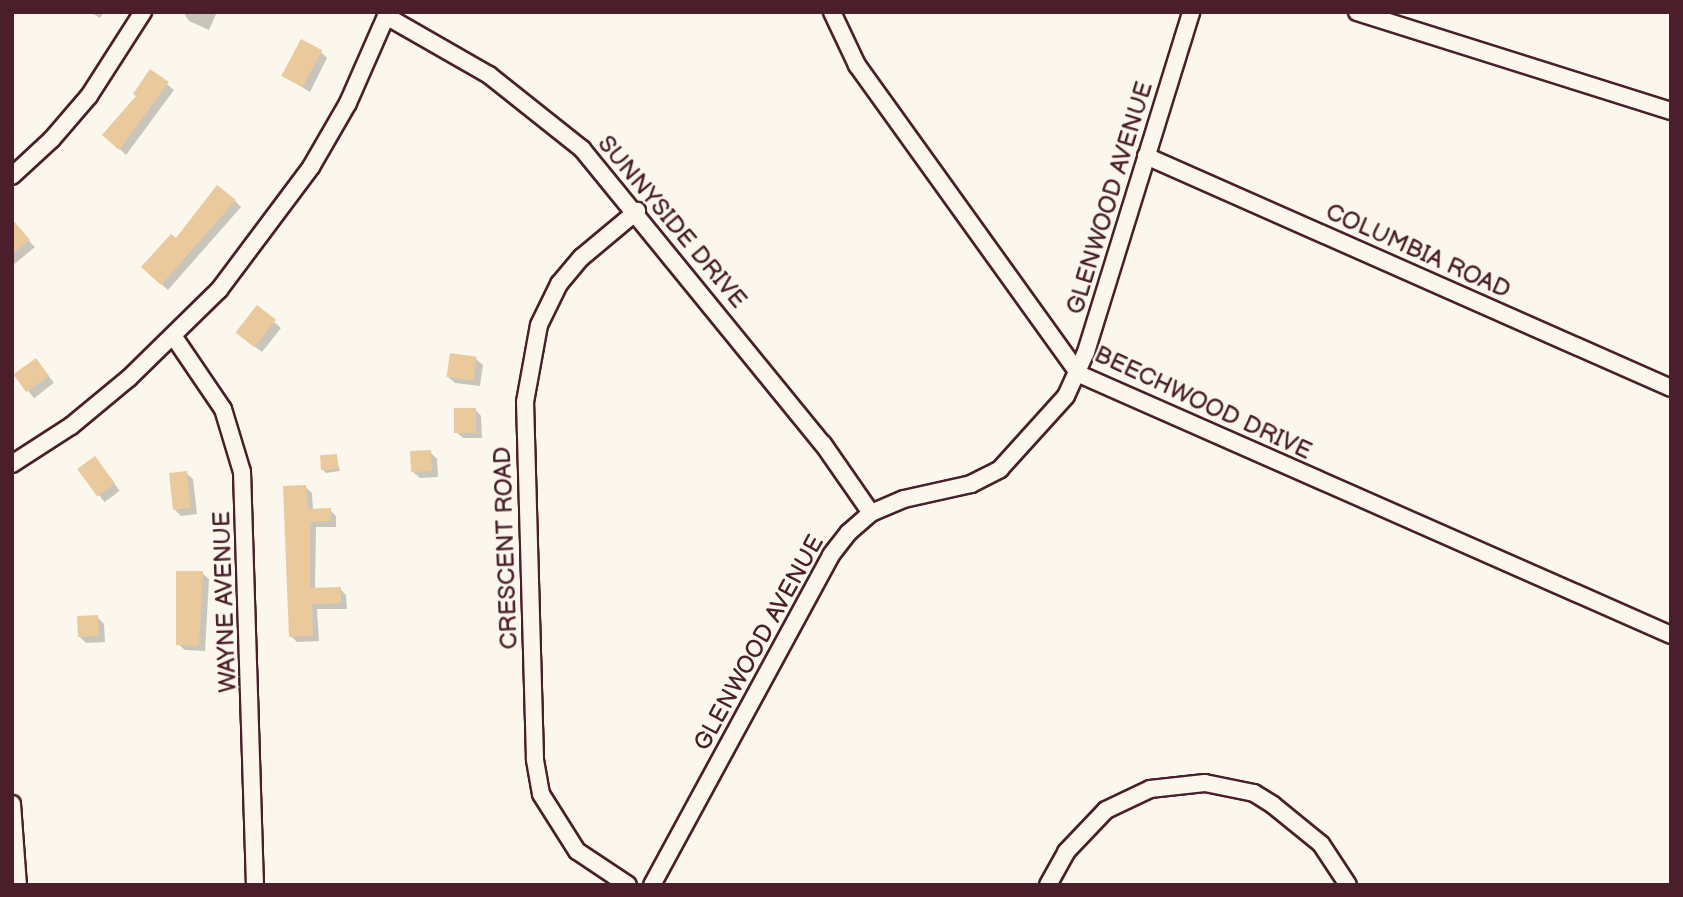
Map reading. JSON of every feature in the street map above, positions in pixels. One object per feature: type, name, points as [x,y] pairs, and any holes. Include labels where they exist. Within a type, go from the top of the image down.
[{"type":"street","points":[[12,176],[52,139],[89,96],[143,12]]},
{"type":"street","name":"BEECHWOOD DRIVE","points":[[832,12],[858,65],[1079,374],[1671,635]]},
{"type":"street","name":"GLENWOOD AVENUE","points":[[652,885],[831,555],[871,513],[904,499],[971,484],[1000,470],[1066,396],[1079,374],[1191,12]]},
{"type":"street","points":[[1357,12],[1671,111]]},
{"type":"street","points":[[12,464],[71,426],[174,337],[271,226],[311,167],[348,103],[387,14]]},
{"type":"street","name":"SUNNYSIDE DRIVE","points":[[387,14],[489,75],[538,109],[582,149],[637,211],[823,444],[871,513]]},
{"type":"street","name":"COLUMBIA ROAD","points":[[1146,156],[1671,388]]},
{"type":"street","name":"CRESCENT ROAD","points":[[628,885],[577,851],[541,794],[535,760],[525,402],[538,325],[559,284],[582,257],[637,211]]},
{"type":"street","name":"WAYNE AVENUE","points":[[174,337],[223,409],[242,472],[256,885]]},
{"type":"street","points":[[1048,885],[1066,852],[1106,810],[1150,789],[1205,783],[1254,793],[1273,805],[1321,844],[1348,885]]},
{"type":"street","points":[[12,804],[18,885]]},
{"type":"building","points":[[301,39],[322,50],[302,87],[281,76]]},
{"type":"building","points":[[150,69],[169,82],[119,150],[102,135],[136,96],[133,94]]},
{"type":"building","points":[[217,185],[236,200],[161,285],[141,267],[171,234],[176,238]]},
{"type":"building","points":[[12,219],[30,240],[12,254]]},
{"type":"building","points":[[257,305],[276,320],[254,347],[235,333]]},
{"type":"building","points":[[450,353],[477,357],[473,381],[447,377]]},
{"type":"building","points":[[36,358],[49,376],[26,392],[13,374]]},
{"type":"building","points":[[454,408],[476,408],[476,433],[454,433]]},
{"type":"building","points":[[431,450],[432,471],[411,472],[410,451]]},
{"type":"building","points":[[337,454],[338,469],[321,470],[320,455]]},
{"type":"building","points":[[95,456],[115,484],[97,496],[77,469]]},
{"type":"building","points":[[187,471],[191,508],[173,510],[169,473]]},
{"type":"building","points":[[306,485],[308,509],[331,508],[331,521],[310,522],[310,588],[341,587],[341,603],[312,604],[313,636],[289,637],[283,486]]},
{"type":"building","points":[[176,571],[203,571],[199,646],[176,645]]},
{"type":"building","points":[[98,615],[99,636],[78,637],[77,616]]}]
